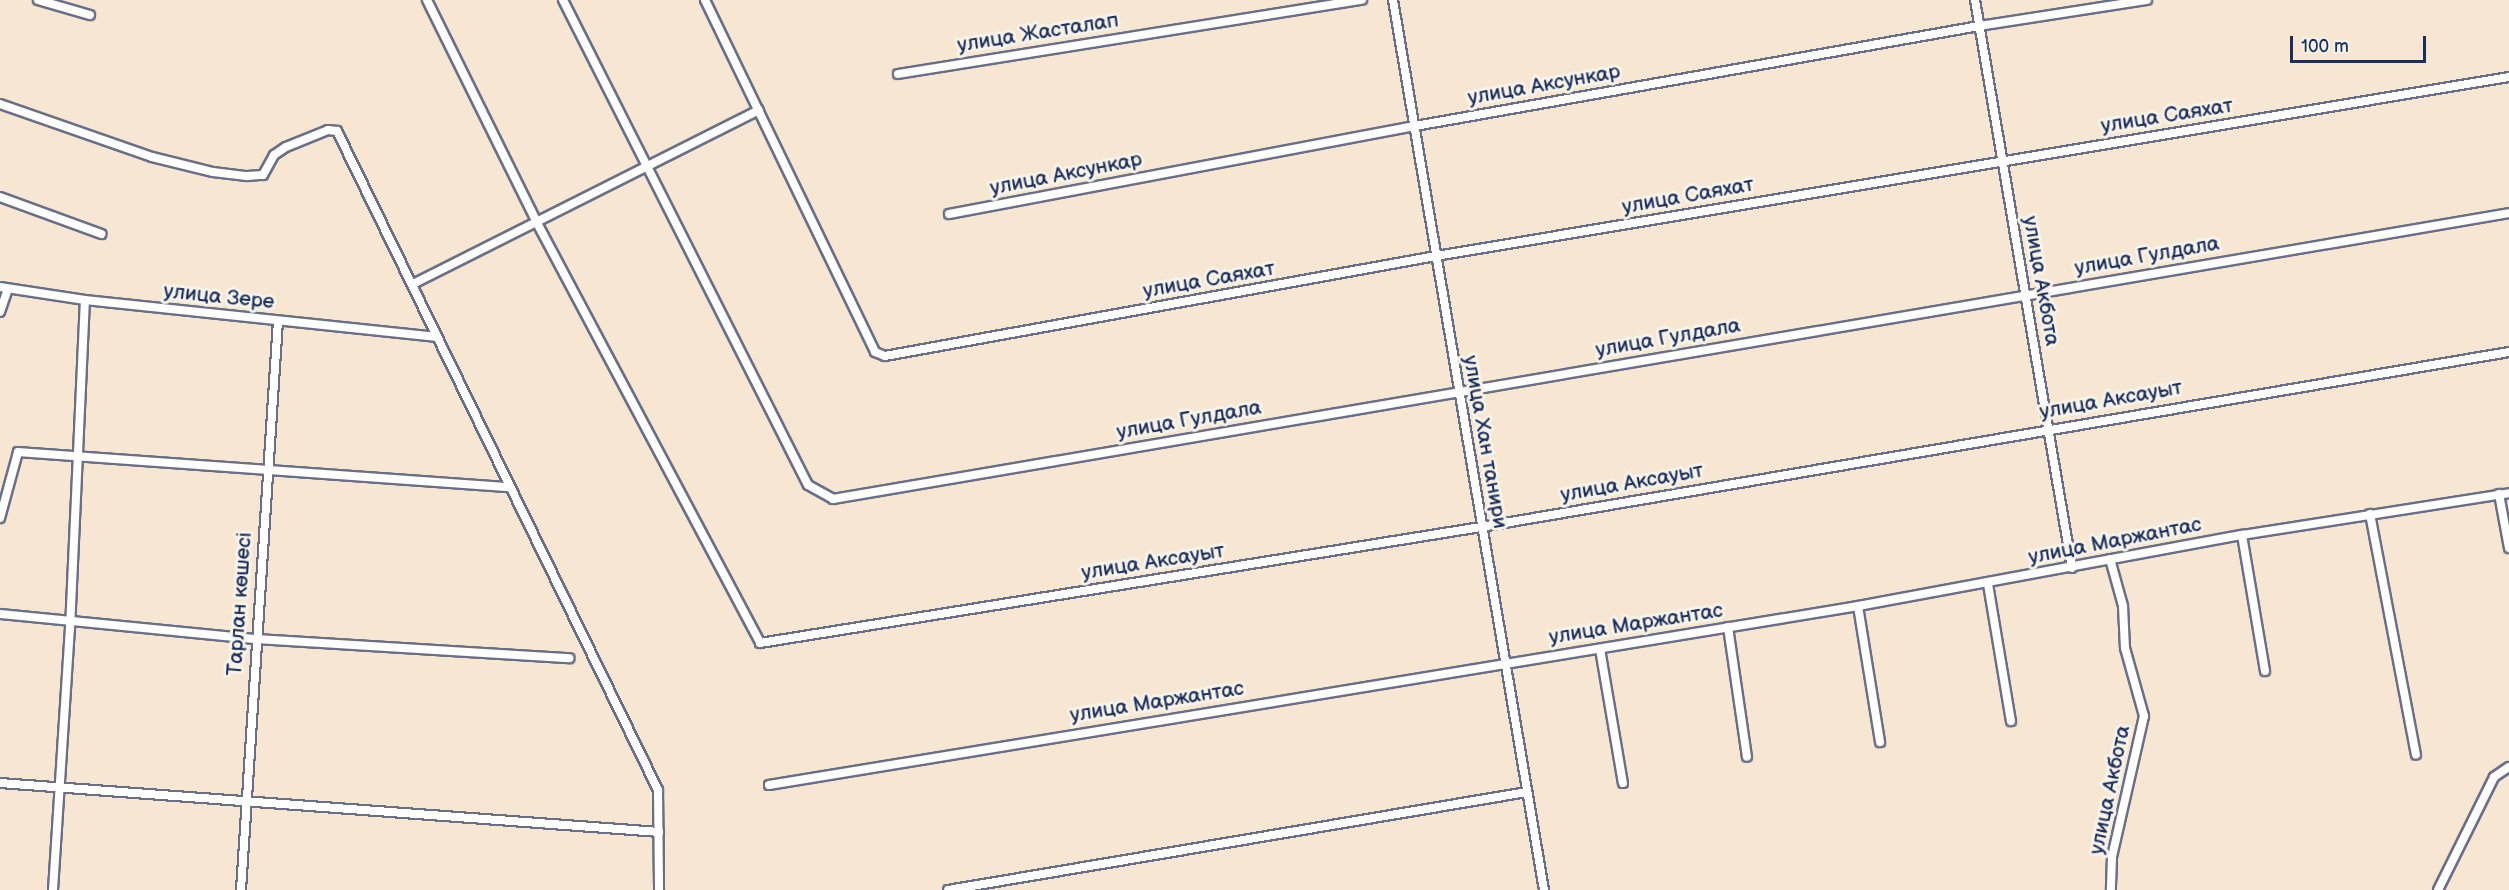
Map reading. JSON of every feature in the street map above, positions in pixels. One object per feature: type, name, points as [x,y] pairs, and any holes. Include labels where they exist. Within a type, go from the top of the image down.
[{"type":"street","points":[[38,0],[90,15]]},
{"type":"street","points":[[427,0],[536,221]]},
{"type":"street","points":[[563,0],[647,166]]},
{"type":"street","points":[[413,284],[759,110],[705,0]]},
{"type":"street","name":"улица Жасталап","points":[[898,74],[1362,0]]},
{"type":"street","name":"улица Хан танири","points":[[1393,0],[1544,890]]},
{"type":"street","name":"улица Акбота","points":[[1975,0],[2072,568]]},
{"type":"street","name":"улица Аксункар","points":[[949,214],[1414,126],[1979,26],[2147,0]]},
{"type":"street","name":"улица Саяхат","points":[[759,110],[875,352],[885,356],[1436,256],[2509,77]]},
{"type":"street","points":[[0,104],[152,157],[213,172],[247,176],[262,175],[274,155],[286,147],[328,130],[337,131],[413,284],[435,337],[658,790],[659,890]]},
{"type":"street","name":"улица Гулдала","points":[[647,166],[808,484],[833,499],[2509,213]]},
{"type":"street","points":[[0,197],[102,234]]},
{"type":"street","name":"улица Аксауыт","points":[[536,221],[760,643],[1481,527],[2509,352]]},
{"type":"street","points":[[0,312],[4,288]]},
{"type":"street","name":"улица Зере","points":[[4,288],[85,300],[435,337]]},
{"type":"street","points":[[53,890],[70,619],[85,300]]},
{"type":"street","name":"Тарлан көшесі","points":[[241,890],[244,801],[278,321]]},
{"type":"street","points":[[0,518],[18,452],[509,487]]},
{"type":"street","name":"улица Маржантас","points":[[769,785],[1857,606],[1988,584],[2242,535],[2509,493]]},
{"type":"street","points":[[2499,494],[2509,548]]},
{"type":"street","points":[[2370,514],[2416,754]]},
{"type":"street","points":[[2242,535],[2265,671]]},
{"type":"street","name":"улица Акбота","points":[[2110,559],[2123,606],[2125,648],[2144,716],[2112,857],[2111,890]]},
{"type":"street","points":[[1988,584],[2010,721]]},
{"type":"street","points":[[1857,606],[1880,742]]},
{"type":"street","points":[[0,614],[70,619],[256,639],[569,658]]},
{"type":"street","points":[[1728,627],[1747,757]]},
{"type":"street","points":[[1600,649],[1623,783]]},
{"type":"street","points":[[2438,890],[2494,777],[2507,767]]},
{"type":"street","points":[[0,783],[659,832]]},
{"type":"street","points":[[948,890],[1527,792]]}]
